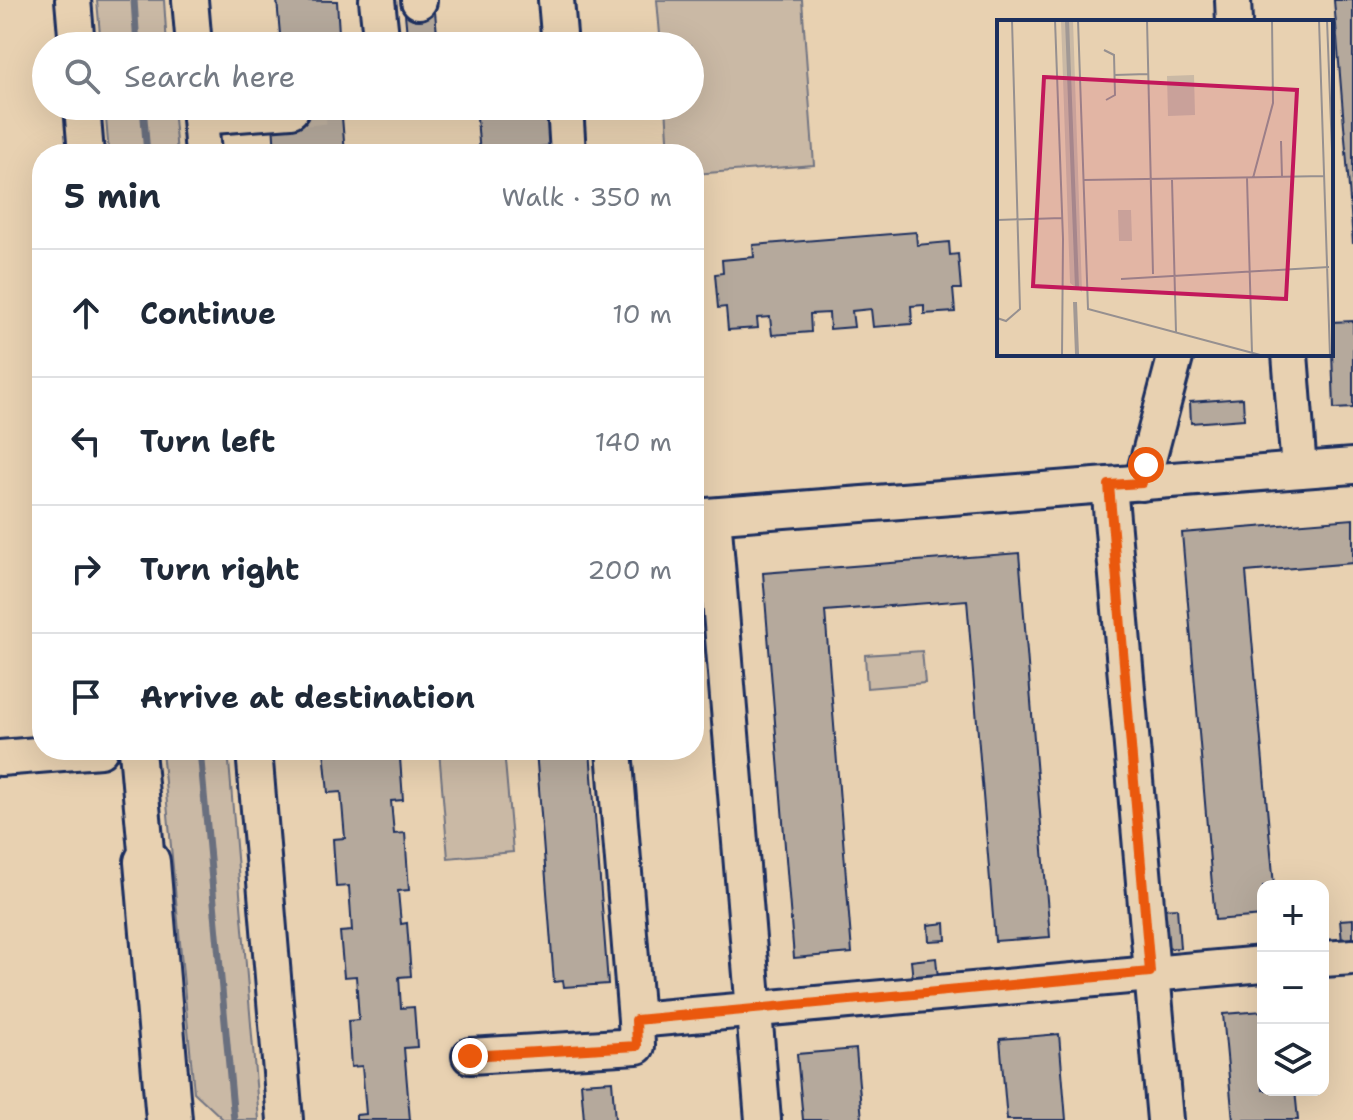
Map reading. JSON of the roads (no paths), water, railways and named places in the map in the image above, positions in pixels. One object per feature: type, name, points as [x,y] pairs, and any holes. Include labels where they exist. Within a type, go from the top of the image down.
[{"type":"main road","points":[[145,1120],[142,907],[147,862]]},
{"type":"main road","points":[[147,862],[169,1120]]},
{"type":"street","points":[[73,0],[76,32]]},
{"type":"street","points":[[190,0],[193,32]]},
{"type":"street","points":[[377,0],[380,32]]},
{"type":"street","points":[[556,0],[559,32]]},
{"type":"street","points":[[1233,0],[1234,20]]},
{"type":"street","points":[[83,120],[85,144]]},
{"type":"street","points":[[201,120],[202,144]]},
{"type":"street","points":[[566,120],[567,144]]},
{"type":"street","points":[[1165,1120],[1150,972],[1126,484],[1175,356]]},
{"type":"street","points":[[1290,356],[1299,470]]},
{"type":"street","points":[[704,517],[1353,466]]},
{"type":"street","points":[[704,527],[763,1120]]},
{"type":"street","points":[[0,758],[32,755]]},
{"type":"street","points":[[138,760],[147,862]]},
{"type":"street","points":[[255,760],[285,1120]]},
{"type":"street","points":[[470,1056],[637,1046],[615,760]]},
{"type":"street","points":[[1329,959],[1353,957]]},
{"type":"street","points":[[636,1020],[1257,964]]},
{"type":"waterway","points":[[134,0],[136,32]]},
{"type":"waterway","points":[[144,120],[146,144]]},
{"type":"waterway","points":[[201,760],[234,1120]]}]
